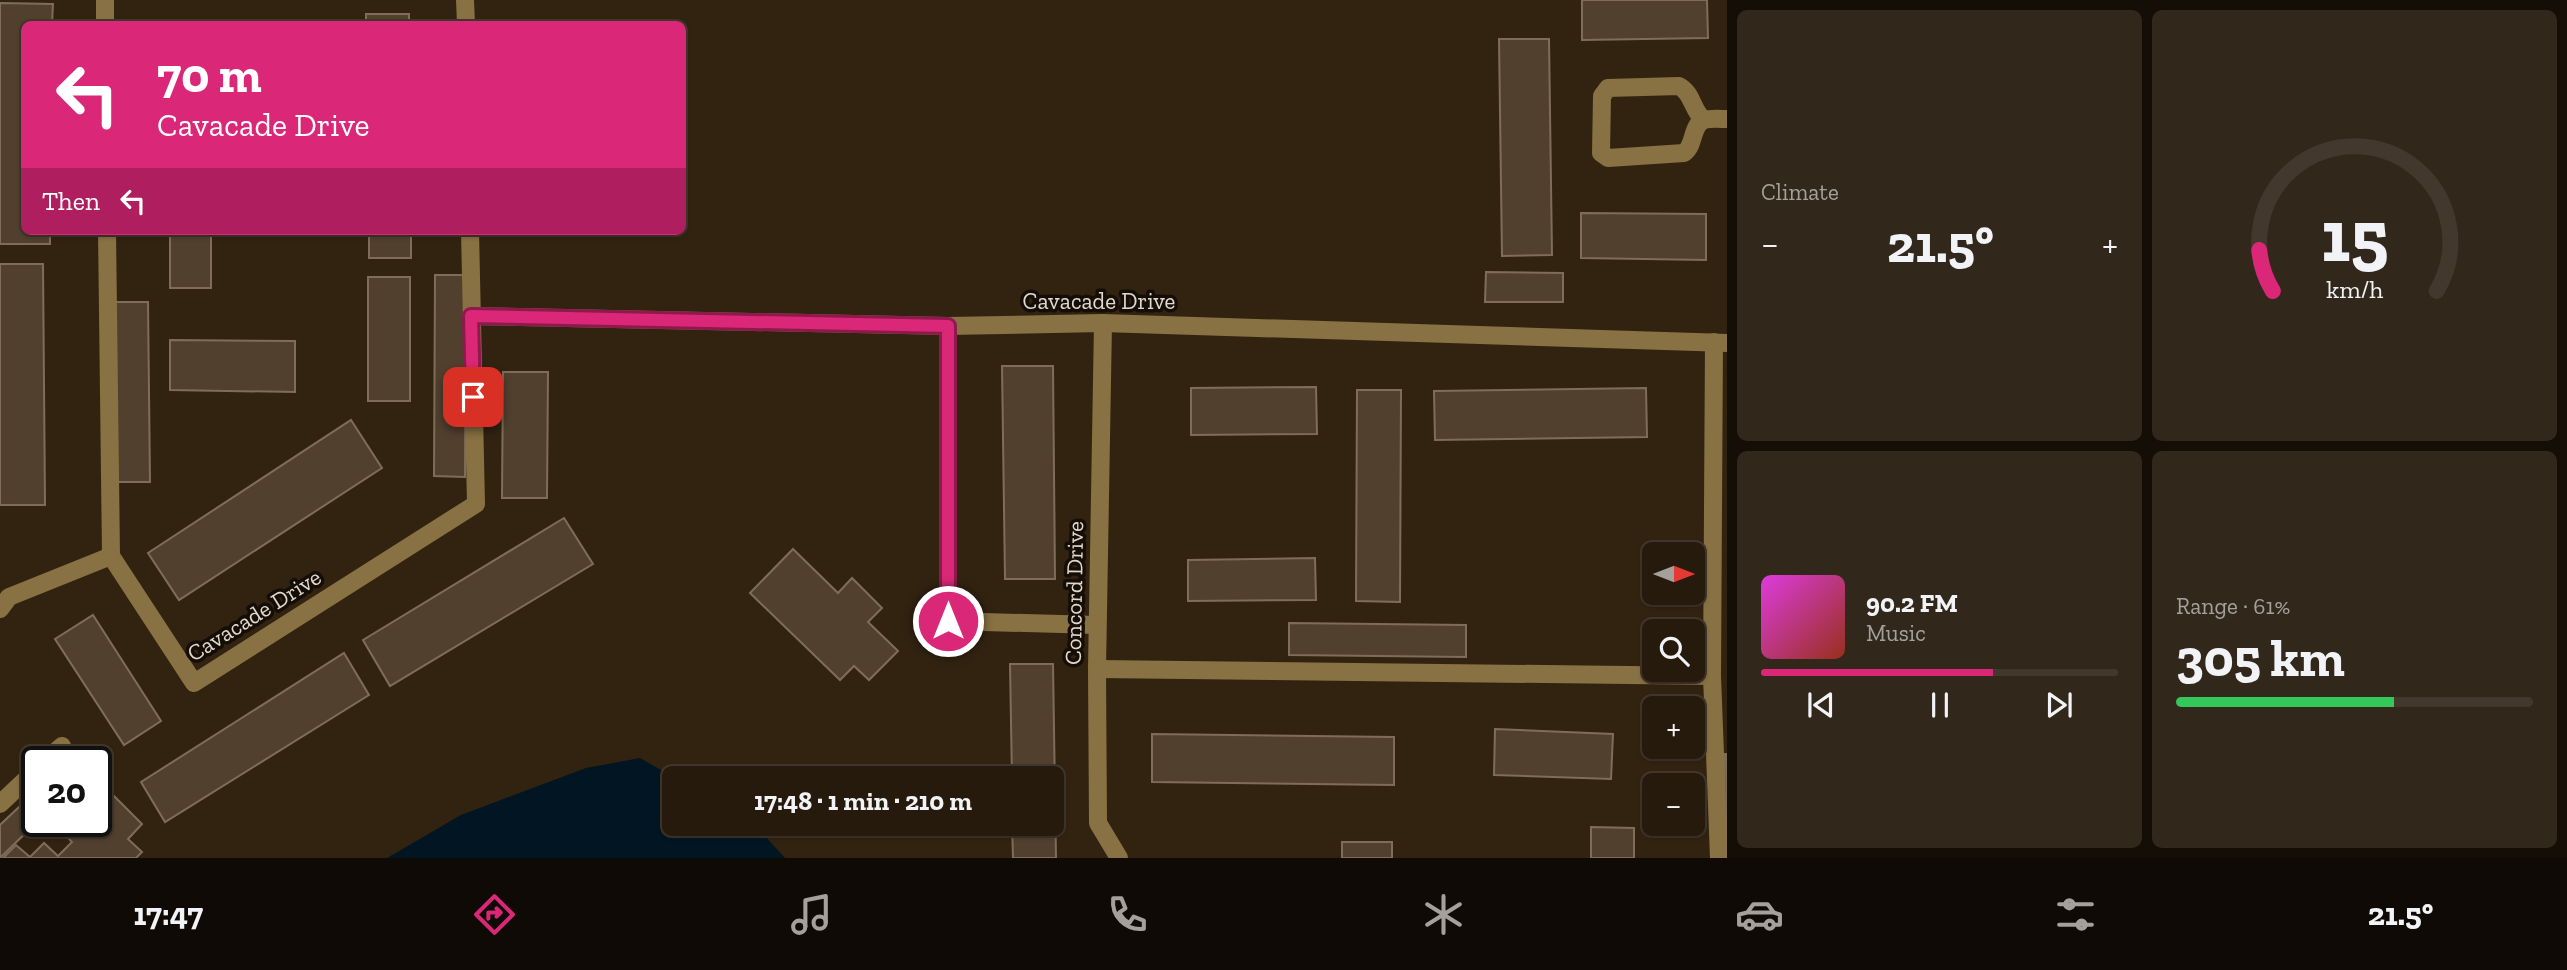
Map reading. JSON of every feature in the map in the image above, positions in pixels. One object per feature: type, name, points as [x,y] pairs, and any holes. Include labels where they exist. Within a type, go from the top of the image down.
[{"type":"street","points":[[105,0],[105,21]]},
{"type":"street","points":[[465,0],[466,21]]},
{"type":"street","points":[[1704,120],[1699,117],[1686,90],[1679,86],[1608,88],[1602,96],[1601,153],[1608,158],[1684,153],[1689,150],[1697,125],[1704,120],[1727,119]]},
{"type":"street","points":[[0,580],[4,603],[111,556],[107,235]]},
{"type":"street","name":"Cavacade Drive","points":[[111,556],[194,683],[476,504],[470,235]]},
{"type":"street","name":"Cavacade Drive","points":[[471,316],[948,326],[1102,323],[1721,342]]},
{"type":"street","name":"Concord Drive","points":[[1102,323],[1097,625],[1098,823],[1119,858]]},
{"type":"street","points":[[948,326],[948,621],[1097,625]]},
{"type":"street","points":[[1719,858],[1712,676],[1721,342]]},
{"type":"street","points":[[1097,669],[1712,676]]},
{"type":"street","points":[[0,804],[21,784]]},
{"type":"water","points":[[640,758],[662,770],[662,836],[765,836],[785,858],[387,858],[461,815],[586,768]]},
{"type":"building","points":[[1582,0],[1707,0],[1708,38],[1582,40]]},
{"type":"building","points":[[0,3],[53,4],[52,21],[21,21],[21,235],[50,235],[50,244],[0,244]]},
{"type":"building","points":[[366,14],[409,14],[409,21],[366,21]]},
{"type":"building","points":[[1499,39],[1549,39],[1552,255],[1502,256]]},
{"type":"building","points":[[1581,213],[1706,214],[1706,260],[1581,258]]},
{"type":"building","points":[[170,235],[211,235],[211,288],[170,288]]},
{"type":"building","points":[[369,235],[411,235],[411,258],[369,258]]},
{"type":"building","points":[[0,264],[43,264],[45,505],[0,505]]},
{"type":"building","points":[[1486,272],[1563,273],[1563,302],[1485,302]]},
{"type":"building","points":[[435,275],[466,275],[465,477],[434,476]]},
{"type":"building","points":[[368,277],[410,277],[410,401],[368,401]]},
{"type":"building","points":[[115,302],[148,302],[150,482],[117,482]]},
{"type":"building","points":[[170,340],[295,341],[295,392],[170,390]]},
{"type":"building","points":[[1002,366],[1053,366],[1055,579],[1005,579]]},
{"type":"building","points":[[503,372],[548,372],[547,498],[502,498]]},
{"type":"building","points":[[1316,387],[1317,434],[1191,435],[1191,388]]},
{"type":"building","points":[[1646,388],[1647,437],[1435,440],[1434,391]]},
{"type":"building","points":[[1357,390],[1401,390],[1400,602],[1356,601]]},
{"type":"building","points":[[351,420],[382,468],[179,600],[148,553]]},
{"type":"building","points":[[564,518],[593,564],[390,686],[363,640]]},
{"type":"building","points":[[793,549],[838,593],[852,578],[882,608],[868,622],[898,651],[869,680],[854,666],[840,680],[750,593]]},
{"type":"building","points":[[1315,558],[1316,600],[1188,601],[1188,560]]},
{"type":"building","points":[[93,615],[161,721],[124,745],[55,639]]},
{"type":"building","points":[[1289,623],[1466,625],[1466,657],[1289,655]]},
{"type":"building","points":[[344,653],[369,695],[165,822],[141,782]]},
{"type":"building","points":[[1010,664],[1053,664],[1055,766],[1012,766]]},
{"type":"building","points":[[1495,729],[1613,734],[1611,779],[1494,775]]},
{"type":"building","points":[[1152,734],[1394,737],[1394,785],[1152,782]]},
{"type":"building","points":[[1727,754],[1727,858],[1724,858]]},
{"type":"building","points":[[112,794],[142,824],[128,839],[142,852],[136,858],[3,858],[16,845],[30,857],[44,843],[58,856],[72,842],[67,837],[112,837]]},
{"type":"building","points":[[21,805],[22,837],[0,858],[0,825]]},
{"type":"building","points":[[1591,827],[1634,828],[1634,858],[1591,858]]},
{"type":"building","points":[[1012,836],[1056,836],[1056,858],[1013,858]]},
{"type":"building","points":[[1342,842],[1392,842],[1392,858],[1342,858]]},
{"type":"route","points":[[473,397],[471,316],[948,326],[948,621]]}]
